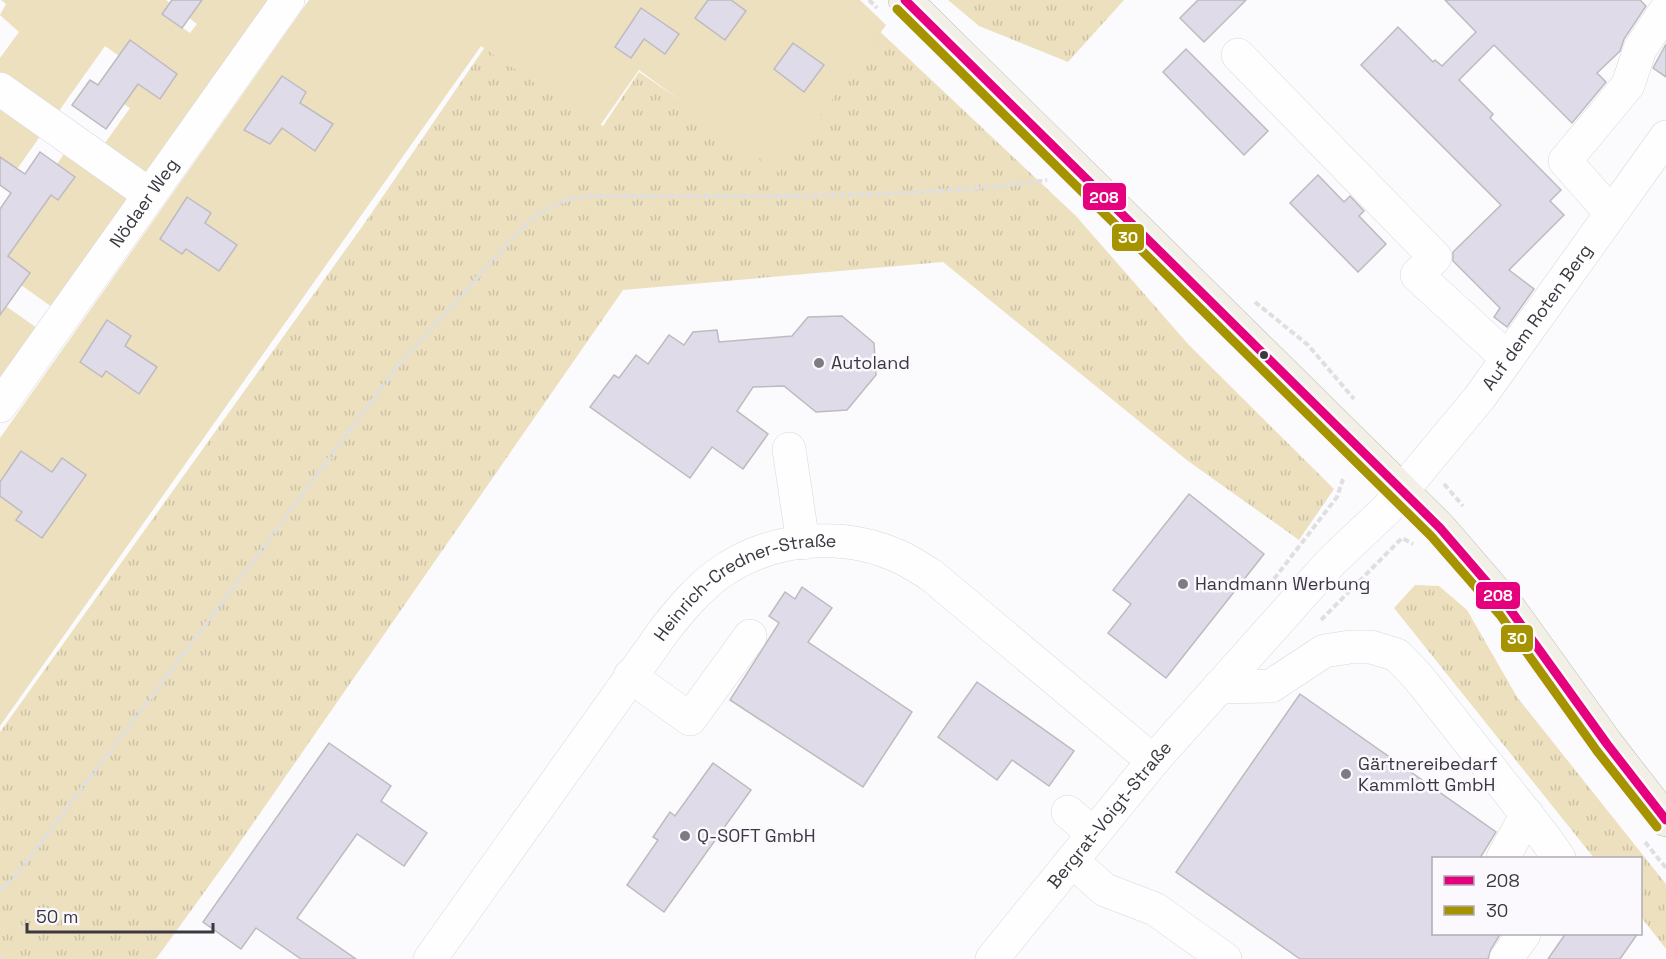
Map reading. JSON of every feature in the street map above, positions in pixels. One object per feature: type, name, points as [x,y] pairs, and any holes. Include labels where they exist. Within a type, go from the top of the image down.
[{"type":"main road","points":[[905,0],[1440,528],[1509,608],[1607,744],[1666,820]]},
{"type":"street","name":"Nödaer Weg","points":[[0,406],[288,0]]},
{"type":"street","points":[[1614,210],[1603,204],[1565,160],[1628,85],[1640,49],[1666,10]]},
{"type":"street","points":[[1238,55],[1435,256],[1418,275],[1507,358]]},
{"type":"street","points":[[0,89],[150,195]]},
{"type":"street","name":"Auf dem Roten Berg","points":[[1402,491],[1480,396],[1666,137]]},
{"type":"street","points":[[789,448],[803,543]]},
{"type":"street","name":"Bergrat-Voigt-Straße","points":[[993,959],[1153,761],[1331,562],[1388,509],[1402,491]]},
{"type":"street","name":"Heinrich-Credner-Straße","points":[[430,959],[630,676],[688,601],[717,575],[752,554],[828,540],[863,544],[900,556],[931,575],[1153,761]]},
{"type":"street","points":[[630,676],[690,719],[750,636]]},
{"type":"street","points":[[1219,687],[1271,686],[1324,651],[1371,647],[1397,655],[1419,678],[1558,857]]},
{"type":"street","points":[[1068,813],[1093,834]]},
{"type":"street","points":[[1504,857],[1527,814]]},
{"type":"street","points":[[1072,861],[1105,890],[1155,909],[1225,959]]},
{"type":"street","points":[[1506,959],[1523,935]]},
{"type":"path","points":[[0,890],[14,878],[397,367],[519,231],[542,211],[563,201],[587,196],[898,194],[997,187],[1053,180]]},
{"type":"green space","points":[[1,0],[166,0],[170,3],[162,14],[190,33],[197,24],[189,18],[202,0],[269,0],[141,180],[100,150],[130,108],[124,104],[138,84],[160,99],[177,74],[130,41],[119,56],[105,46],[54,118],[0,80],[0,58],[19,32],[0,15],[6,4]]},
{"type":"green space","points":[[309,0],[860,0],[886,25],[779,173],[639,70],[599,127],[481,46],[0,726],[0,438]]},
{"type":"green space","points":[[948,0],[1124,0],[1068,62],[979,26]]},
{"type":"green space","points":[[874,26],[1076,216],[1188,344],[1334,489],[1299,540],[1188,461],[943,262],[623,290],[229,858],[156,959],[0,959],[0,732],[364,224],[487,44],[603,126],[639,72],[771,162]]},
{"type":"green space","points":[[0,95],[46,128],[17,169],[3,159],[0,162]]},
{"type":"green space","points":[[70,145],[134,191],[52,307],[21,285],[30,273],[0,251],[22,236],[51,195],[58,200],[75,177],[57,164]]},
{"type":"green space","points":[[0,302],[37,328],[0,380]]},
{"type":"green space","points":[[1415,585],[1439,586],[1467,610],[1517,697],[1666,884],[1666,949],[1642,918],[1642,857],[1593,857],[1394,608]]},
{"type":"building","points":[[172,0],[202,0],[182,28],[162,14]]},
{"type":"building","points":[[708,0],[731,0],[746,11],[725,40],[695,18]]},
{"type":"building","points":[[1198,0],[1246,0],[1204,42],[1180,18]]},
{"type":"building","points":[[1445,0],[1640,0],[1646,6],[1624,39],[1620,51],[1597,73],[1606,82],[1572,123],[1494,45],[1459,80],[1493,114],[1490,118],[1561,190],[1550,201],[1564,215],[1509,270],[1534,289],[1507,327],[1494,317],[1500,308],[1453,261],[1453,252],[1501,205],[1361,65],[1398,27],[1433,62],[1435,60],[1442,66],[1476,32]]},
{"type":"building","points":[[641,8],[679,34],[665,54],[644,39],[631,58],[615,47]]},
{"type":"building","points":[[130,40],[177,74],[160,99],[138,84],[106,129],[72,105],[90,80],[98,85]]},
{"type":"building","points":[[793,43],[824,65],[804,92],[774,69]]},
{"type":"building","points":[[1666,44],[1666,77],[1653,68]]},
{"type":"building","points":[[1186,49],[1268,131],[1244,155],[1163,72]]},
{"type":"building","points":[[282,76],[306,92],[300,103],[333,124],[315,151],[282,128],[270,144],[244,130]]},
{"type":"building","points":[[40,152],[75,177],[58,200],[51,195],[8,256],[30,273],[0,315],[0,209],[11,193],[0,185],[0,157],[25,174]]},
{"type":"building","points":[[1318,175],[1344,202],[1350,196],[1364,211],[1359,216],[1386,244],[1358,272],[1290,203]]},
{"type":"building","points":[[187,197],[211,213],[205,223],[237,245],[219,271],[186,249],[182,254],[160,239]]},
{"type":"building","points":[[842,316],[874,343],[876,375],[847,410],[816,412],[784,386],[753,387],[737,411],[768,434],[743,469],[712,447],[690,478],[590,407],[614,375],[619,378],[636,355],[648,364],[669,335],[684,345],[693,332],[717,330],[719,342],[792,336],[808,317]]},
{"type":"building","points":[[107,320],[131,336],[125,346],[157,367],[139,394],[106,371],[102,377],[80,362]]},
{"type":"building","points":[[21,451],[52,472],[62,458],[86,475],[42,538],[16,520],[22,512],[0,496],[0,482]]},
{"type":"building","points":[[1189,494],[1264,554],[1166,678],[1108,633],[1131,604],[1113,590]]},
{"type":"building","points":[[802,587],[832,608],[808,642],[912,712],[863,787],[730,700],[779,623],[769,616],[785,592],[795,599]]},
{"type":"building","points":[[977,682],[1074,751],[1049,786],[1012,760],[997,780],[938,737]]},
{"type":"building","points":[[1300,694],[1496,832],[1481,857],[1432,857],[1432,935],[1500,935],[1488,959],[1300,959],[1176,872]]},
{"type":"building","points":[[329,743],[391,786],[381,801],[427,833],[404,866],[357,834],[297,918],[356,959],[301,959],[256,928],[241,949],[203,922]]},
{"type":"building","points":[[713,763],[751,790],[664,912],[627,885],[658,840],[653,837],[670,812],[675,816]]},
{"type":"building","points":[[1565,935],[1637,935],[1620,959],[1548,959]]},
{"type":"transit line","name":"208","points":[[905,0],[1440,528],[1509,608],[1607,744],[1666,820]]},
{"type":"transit line","name":"30","points":[[897,9],[1431,536],[1500,615],[1597,751],[1657,827]]},
{"type":"place","name":"Autoland","points":[[819,363]]},
{"type":"place","name":"Handmann Werbung","points":[[1183,584]]},
{"type":"place","name":"Gärtnereibedarf Kammlott GmbH","points":[[1346,774]]},
{"type":"place","name":"Q-SOFT GmbH","points":[[685,836]]}]
